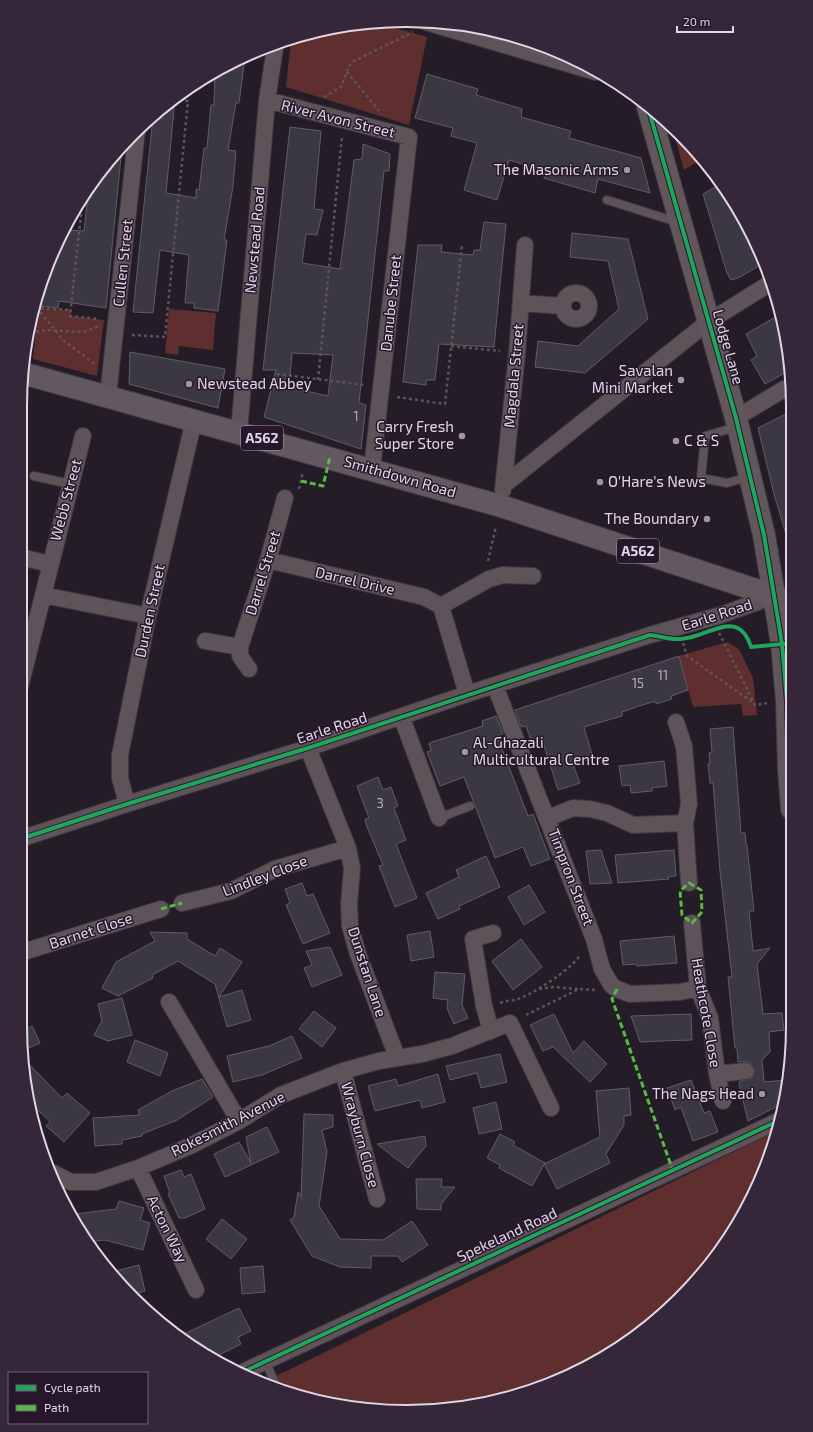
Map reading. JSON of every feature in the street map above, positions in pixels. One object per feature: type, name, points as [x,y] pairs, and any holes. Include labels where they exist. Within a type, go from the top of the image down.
[{"type":"highway","name":"Smithdown Road","points":[[29,375],[372,469],[502,496],[783,594]]},
{"type":"main road","name":"Lodge Lane","points":[[650,115],[737,422],[764,535],[783,594],[782,644],[786,670]]},
{"type":"street","points":[[428,28],[575,66]]},
{"type":"street","name":"Newstead Road","points":[[239,432],[267,100],[275,51]]},
{"type":"street","name":"River Avon Street","points":[[267,100],[409,137]]},
{"type":"street","name":"Danube Street","points":[[372,469],[409,137]]},
{"type":"street","name":"Cullen Street","points":[[108,396],[136,140]]},
{"type":"street","name":"Magdala Street","points":[[502,496],[517,353],[525,245]]},
{"type":"street","points":[[502,496],[708,322],[766,286]]},
{"type":"street","points":[[521,303],[563,306]]},
{"type":"street","points":[[737,422],[785,389]]},
{"type":"street","name":"Durden Street","points":[[127,804],[120,778],[120,755],[148,616],[194,420]]},
{"type":"street","name":"Webb Street","points":[[27,658],[83,436]]},
{"type":"street","name":"Darrel Street","points":[[240,647],[268,560],[285,498]]},
{"type":"street","points":[[27,558],[50,564]]},
{"type":"street","name":"Darrel Drive","points":[[268,560],[424,597],[441,606]]},
{"type":"street","points":[[467,694],[441,606],[489,579],[503,575],[533,576]]},
{"type":"street","name":"Earle Road","points":[[27,837],[402,718],[467,694],[650,635],[720,615],[783,594]]},
{"type":"street","points":[[43,595],[148,616]]},
{"type":"street","points":[[205,641],[240,647],[240,656],[250,669]]},
{"type":"street","name":"Timpron Street","points":[[495,686],[548,818],[594,940],[602,969],[612,986]]},
{"type":"street","points":[[402,718],[439,818]]},
{"type":"street","points":[[676,722],[684,746],[689,804],[684,823],[689,883]]},
{"type":"street","name":"Dunstan Lane","points":[[308,748],[348,848],[352,868],[348,904],[350,926],[358,954],[397,1057]]},
{"type":"street","points":[[548,818],[573,808],[590,809],[607,813],[633,825],[684,823]]},
{"type":"street","name":"Lindley Close","points":[[182,903],[231,891],[275,869],[348,848]]},
{"type":"street","name":"Barnet Close","points":[[27,951],[161,909]]},
{"type":"street","name":"Heathcote Close","points":[[692,923],[698,988],[710,1018],[717,1074],[723,1102]]},
{"type":"street","points":[[491,1031],[485,1009],[472,939],[493,933]]},
{"type":"street","points":[[612,986],[630,994],[680,992],[698,988]]},
{"type":"street","points":[[169,1002],[239,1121]]},
{"type":"street","points":[[510,1023],[551,1108]]},
{"type":"street","name":"Rokesmith Avenue","points":[[58,1176],[71,1182],[96,1182],[138,1168],[190,1146],[239,1121],[281,1095],[343,1071],[379,1061],[422,1054],[444,1048],[510,1023]]},
{"type":"street","name":"Wrayburn Close","points":[[343,1071],[377,1199]]},
{"type":"street","points":[[717,1074],[746,1071]]},
{"type":"street","name":"Spekeland Road","points":[[247,1370],[773,1123]]},
{"type":"street","name":"Acton Way","points":[[138,1168],[196,1290]]},
{"type":"lane","points":[[607,200],[681,223]]},
{"type":"lane","points":[[737,422],[705,436],[701,478],[727,483],[750,477]]},
{"type":"lane","points":[[34,476],[70,484]]},
{"type":"lane","points":[[439,818],[470,806]]},
{"type":"lane","points":[[265,1361],[274,1381]]},
{"type":"path","points":[[318,114],[324,97],[341,87],[349,66],[364,55],[418,27]]},
{"type":"path","points":[[347,72],[384,117],[381,129]]},
{"type":"path","points":[[81,212],[70,316],[165,337],[188,101],[182,100]]},
{"type":"path","points":[[318,380],[343,120]]},
{"type":"path","points":[[277,374],[381,390],[445,404],[462,245]]},
{"type":"path","points":[[40,308],[71,310]]},
{"type":"path","points":[[39,313],[41,313],[63,340],[86,359],[95,364],[111,367]]},
{"type":"path","points":[[34,332],[46,330],[84,332],[95,329],[102,324],[116,326]]},
{"type":"path","points":[[451,346],[517,353]]},
{"type":"path","points":[[285,498],[296,500],[309,451]]},
{"type":"path","points":[[489,579],[487,559],[502,496]]},
{"type":"path","points":[[719,628],[755,705]]},
{"type":"path","points":[[689,637],[682,639],[688,656],[755,705],[786,698]]},
{"type":"path","points":[[538,990],[567,969],[578,958],[586,943],[594,940]]},
{"type":"path","points":[[485,1009],[510,999],[517,999],[538,990],[553,987],[604,990],[612,986]]},
{"type":"path","points":[[510,1023],[579,989]]},
{"type":"shaded area","points":[[382,28],[393,28],[427,37],[409,125],[286,87],[290,45],[332,34]]},
{"type":"shaded area","points":[[675,138],[697,162],[684,170]]},
{"type":"shaded area","points":[[40,308],[71,310],[71,316],[104,320],[97,376],[33,359],[37,321]]},
{"type":"shaded area","points":[[169,309],[216,313],[213,350],[179,346],[178,355],[165,353]]},
{"type":"shaded area","points":[[727,642],[739,649],[753,678],[757,715],[743,716],[741,704],[693,707],[679,656]]},
{"type":"shaded area","points":[[770,1134],[757,1171],[735,1215],[708,1257],[692,1276],[657,1311],[638,1327],[596,1354],[574,1366],[552,1376],[505,1392],[481,1398],[431,1404],[406,1405],[357,1402],[308,1392],[270,1379]]},
{"type":"building","points":[[244,64],[239,103],[236,103],[228,150],[236,151],[233,186],[224,240],[227,240],[218,311],[194,308],[194,303],[185,303],[189,255],[160,250],[153,313],[133,312],[152,125],[174,106],[166,193],[196,198],[196,189],[199,190],[204,148],[207,148],[211,105],[214,105],[215,79]]},
{"type":"building","points":[[427,74],[478,89],[476,95],[522,109],[521,117],[571,131],[569,138],[641,158],[650,193],[598,179],[595,193],[544,178],[545,171],[509,160],[497,200],[464,190],[477,143],[451,136],[453,128],[415,118]]},
{"type":"building","points":[[290,127],[321,131],[314,209],[323,210],[317,235],[306,234],[302,263],[340,269],[354,160],[362,159],[363,144],[390,154],[389,171],[384,171],[359,403],[366,405],[361,449],[264,417],[276,370],[263,370]],"holes":[[[292,353],[333,355],[328,396],[289,387]]]},
{"type":"building","points":[[121,156],[106,308],[59,301],[58,308],[41,306],[56,261],[71,230],[84,231],[87,202],[105,175]]},
{"type":"building","points":[[716,187],[747,239],[759,266],[738,278],[731,280],[727,273],[703,194]]},
{"type":"building","points":[[484,222],[506,224],[494,347],[439,344],[435,380],[426,380],[426,385],[403,382],[418,245],[442,245],[441,252],[473,255],[474,250],[480,250]]},
{"type":"building","points":[[572,233],[628,239],[648,319],[585,373],[535,367],[538,341],[578,346],[619,309],[608,261],[570,257]]},
{"type":"building","points":[[775,317],[779,332],[784,373],[765,384],[751,360],[757,356],[746,334]]},
{"type":"building","points":[[130,352],[225,369],[218,408],[129,384]]},
{"type":"building","points":[[786,414],[786,534],[774,494],[758,428]]},
{"type":"building","points":[[679,656],[688,690],[671,696],[672,699],[656,704],[656,701],[639,706],[622,712],[622,716],[584,727],[593,758],[573,764],[580,783],[558,790],[543,742],[533,746],[526,726],[521,727],[515,710]]},
{"type":"building","points":[[496,716],[503,734],[497,736],[528,816],[533,814],[550,859],[531,866],[523,847],[495,858],[464,777],[440,786],[427,752],[431,751],[429,743],[483,726],[482,721]]},
{"type":"building","points":[[733,727],[741,833],[745,833],[747,845],[754,911],[749,911],[753,951],[770,948],[757,964],[763,1014],[782,1013],[784,1030],[769,1032],[770,1052],[762,1060],[764,1082],[782,1080],[777,1106],[748,1121],[739,1084],[740,1081],[752,1078],[755,1070],[750,1062],[738,1062],[737,1048],[735,1048],[728,977],[732,977],[720,871],[713,783],[710,783],[708,764],[710,764],[709,753],[712,752],[710,729]]},
{"type":"building","points":[[664,761],[667,786],[652,788],[652,791],[631,793],[630,785],[622,786],[619,766]]},
{"type":"building","points":[[378,777],[383,790],[391,787],[398,806],[394,808],[406,840],[396,844],[417,898],[395,907],[379,866],[383,865],[367,827],[365,819],[369,818],[357,786]]},
{"type":"building","points":[[601,850],[612,883],[590,884],[586,851]]},
{"type":"building","points":[[674,850],[676,876],[668,877],[669,879],[618,883],[615,855]]},
{"type":"building","points":[[486,856],[500,887],[459,906],[460,909],[438,919],[426,893],[459,877],[456,870]]},
{"type":"building","points":[[302,883],[307,896],[313,894],[330,933],[303,944],[286,905],[290,903],[285,889]]},
{"type":"building","points":[[529,885],[545,912],[524,925],[508,897]]},
{"type":"building","points":[[430,931],[434,957],[411,961],[407,935]]},
{"type":"building","points":[[150,932],[187,933],[187,939],[215,956],[220,948],[242,962],[219,997],[242,990],[251,1020],[227,1027],[215,984],[178,961],[152,975],[153,978],[118,996],[102,988],[116,962],[155,941]]},
{"type":"building","points":[[674,936],[677,963],[637,966],[637,964],[623,965],[620,941]]},
{"type":"building","points":[[521,939],[542,967],[513,990],[492,961]]},
{"type":"building","points":[[330,947],[342,975],[312,987],[304,968],[312,965],[306,951]]},
{"type":"building","points":[[435,972],[465,974],[462,1005],[468,1018],[454,1024],[447,1008],[448,1000],[433,998]]},
{"type":"building","points":[[122,998],[132,1035],[108,1041],[94,1035],[102,1021],[98,1004]]},
{"type":"building","points":[[314,1011],[336,1028],[322,1047],[299,1029]]},
{"type":"building","points":[[554,1014],[573,1053],[584,1041],[607,1064],[590,1082],[553,1047],[543,1051],[530,1025]]},
{"type":"building","points":[[691,1014],[692,1040],[640,1042],[631,1016]]},
{"type":"building","points":[[32,1026],[40,1043],[28,1048],[27,1028]]},
{"type":"building","points":[[292,1036],[302,1058],[262,1075],[233,1082],[227,1056],[269,1046]]},
{"type":"building","points":[[135,1040],[168,1053],[160,1076],[127,1062]]},
{"type":"building","points":[[500,1054],[507,1082],[481,1088],[477,1073],[450,1080],[446,1066]]},
{"type":"building","points":[[29,1064],[62,1098],[67,1093],[90,1113],[64,1142],[46,1126],[50,1121],[36,1109]]},
{"type":"building","points":[[438,1074],[445,1102],[422,1108],[420,1100],[375,1111],[368,1086],[396,1079],[398,1086]]},
{"type":"building","points":[[202,1079],[213,1097],[177,1120],[142,1134],[142,1136],[122,1140],[122,1144],[95,1146],[93,1118],[140,1115],[138,1110],[172,1091]]},
{"type":"building","points":[[691,1080],[704,1113],[710,1111],[718,1132],[693,1141],[681,1107],[675,1110],[667,1088]]},
{"type":"building","points":[[629,1088],[631,1115],[624,1116],[624,1125],[606,1154],[610,1163],[557,1189],[544,1164],[600,1137],[596,1091]]},
{"type":"building","points":[[496,1102],[502,1129],[479,1134],[473,1108]]},
{"type":"building","points":[[304,1114],[333,1115],[333,1127],[322,1130],[327,1152],[319,1206],[340,1239],[383,1240],[412,1221],[428,1245],[402,1262],[398,1256],[371,1256],[371,1268],[340,1267],[312,1256],[290,1220],[294,1217],[298,1192],[301,1197]]},
{"type":"building","points":[[267,1127],[279,1152],[225,1177],[214,1154],[239,1142],[251,1163],[246,1137]]},
{"type":"building","points":[[500,1134],[515,1142],[513,1145],[545,1163],[532,1186],[499,1168],[500,1165],[487,1158]]},
{"type":"building","points":[[425,1136],[426,1146],[408,1168],[377,1144]]},
{"type":"building","points":[[181,1170],[184,1177],[191,1174],[205,1209],[185,1218],[179,1218],[168,1194],[170,1193],[164,1176]]},
{"type":"building","points":[[416,1179],[442,1179],[441,1187],[455,1187],[441,1204],[441,1210],[417,1209]]},
{"type":"building","points":[[119,1201],[144,1208],[140,1220],[150,1223],[143,1250],[105,1240],[95,1241],[77,1214],[116,1209]]},
{"type":"building","points":[[222,1219],[247,1239],[231,1259],[206,1239]]},
{"type":"building","points":[[139,1265],[145,1291],[137,1293],[117,1271]]},
{"type":"building","points":[[263,1266],[265,1292],[242,1294],[240,1268]]},
{"type":"building","points":[[239,1308],[251,1331],[238,1337],[241,1344],[219,1355],[185,1334]]},
{"type":"marked path","points":[[301,481],[323,486],[330,457]]},
{"type":"marked path","points":[[689,883],[701,890],[702,912],[692,923],[682,915],[680,891],[689,883]]},
{"type":"marked path","points":[[161,909],[182,903]]},
{"type":"marked path","points":[[617,989],[612,999],[673,1171]]},
{"type":"cycle path","points":[[650,115],[736,418],[764,535],[782,644],[786,690]]},
{"type":"cycle path","points":[[27,837],[308,748],[650,635],[681,639],[721,627],[730,626],[738,628],[745,635],[751,647],[786,644]]},
{"type":"cycle path","points":[[247,1370],[773,1123]]},
{"type":"place","name":"The Masonic Arms","points":[[627,170]]},
{"type":"place","name":"Savalan Mini Market","points":[[681,380]]},
{"type":"place","name":"Newstead Abbey","points":[[189,384]]},
{"type":"place","name":"Carry Fresh Super Store","points":[[462,436]]},
{"type":"place","name":"C & S","points":[[676,441]]},
{"type":"place","name":"O'Hare's News","points":[[600,482]]},
{"type":"place","name":"The Boundary","points":[[707,519]]},
{"type":"place","name":"Al-Ghazali Multicultural Centre","points":[[465,752]]},
{"type":"place","name":"The Nags Head","points":[[762,1094]]}]
